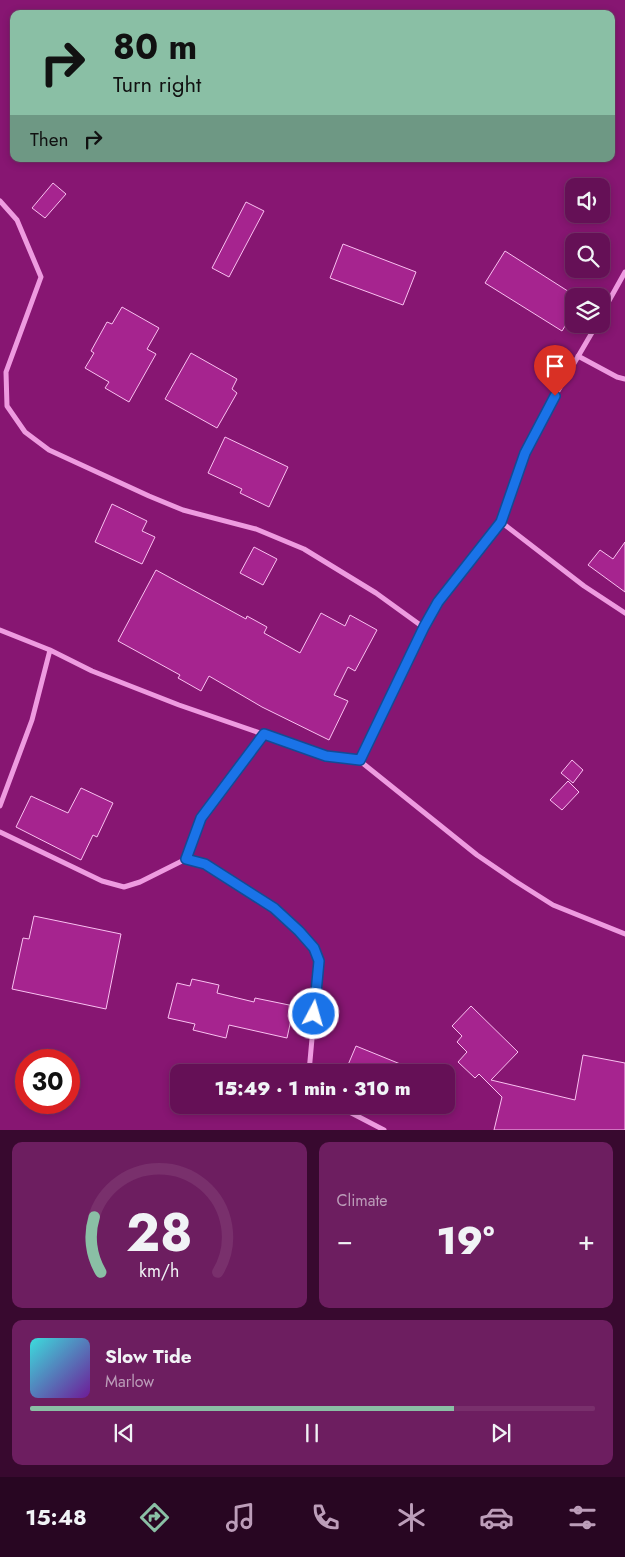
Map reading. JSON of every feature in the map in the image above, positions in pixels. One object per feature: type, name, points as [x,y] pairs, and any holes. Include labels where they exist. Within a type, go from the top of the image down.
[{"type":"street","points":[[0,201],[17,220],[41,277],[6,372],[7,406],[25,432],[49,450],[149,496],[183,510],[256,529],[304,549],[376,592],[424,627]]},
{"type":"street","points":[[610,299],[625,272]]},
{"type":"street","points":[[360,760],[438,602],[501,522],[525,453],[591,333]]},
{"type":"street","points":[[578,356],[617,378],[625,379]]},
{"type":"street","points":[[501,522],[584,586],[625,613]]},
{"type":"street","points":[[0,630],[50,650],[92,671],[179,705],[326,756],[360,760],[477,855],[515,881],[552,905],[625,934]]},
{"type":"street","points":[[0,806],[32,720],[50,650]]},
{"type":"street","points":[[186,859],[201,818],[264,734]]},
{"type":"street","points":[[0,832],[102,881],[124,887],[140,882],[186,859],[205,864],[274,908],[314,948],[319,961],[310,1064]]},
{"type":"street","points":[[353,1114],[384,1130]]},
{"type":"building","points":[[53,183],[66,194],[45,218],[32,208]]},
{"type":"building","points":[[246,202],[264,211],[229,277],[212,268]]},
{"type":"building","points":[[343,244],[416,272],[403,305],[330,278]]},
{"type":"building","points":[[505,251],[565,289],[565,326],[562,331],[485,283]]},
{"type":"building","points":[[122,307],[159,328],[147,349],[156,354],[129,402],[105,388],[109,382],[85,368],[94,353],[91,351],[107,322],[112,324]]},
{"type":"building","points":[[191,353],[237,379],[232,389],[237,393],[217,428],[165,399]]},
{"type":"building","points":[[225,437],[288,467],[269,507],[240,493],[242,489],[208,473]]},
{"type":"building","points":[[112,504],[147,521],[142,531],[155,537],[142,564],[95,542]]},
{"type":"building","points":[[625,542],[625,592],[588,565],[600,550],[613,559]]},
{"type":"building","points":[[254,547],[277,559],[263,585],[240,573]]},
{"type":"building","points":[[156,570],[246,619],[247,616],[267,627],[264,633],[300,653],[321,613],[345,626],[350,615],[377,630],[355,671],[348,667],[334,695],[348,701],[329,740],[262,707],[209,676],[201,691],[178,678],[180,675],[118,641]]},
{"type":"building","points":[[572,760],[583,770],[573,783],[561,773]]},
{"type":"building","points":[[568,781],[579,792],[562,810],[550,800]]},
{"type":"building","points":[[81,788],[113,803],[97,837],[93,835],[81,860],[16,827],[31,796],[68,813]]},
{"type":"building","points":[[34,916],[121,934],[106,1009],[12,989],[23,938],[29,939]]},
{"type":"building","points":[[192,979],[219,985],[217,993],[254,1002],[255,998],[294,1006],[287,1038],[229,1025],[226,1038],[193,1030],[195,1024],[168,1018],[177,983],[190,986]]},
{"type":"building","points":[[471,1006],[518,1052],[491,1080],[575,1100],[583,1055],[625,1063],[625,1130],[494,1130],[502,1097],[479,1074],[475,1078],[458,1062],[467,1052],[457,1042],[462,1036],[452,1026]]},
{"type":"building","points":[[356,1046],[400,1064],[348,1064]]},
{"type":"route","points":[[314,1014],[319,961],[314,948],[274,908],[205,864],[186,859],[201,818],[264,734],[326,756],[360,760],[438,602],[501,522],[525,453],[555,396]]}]
